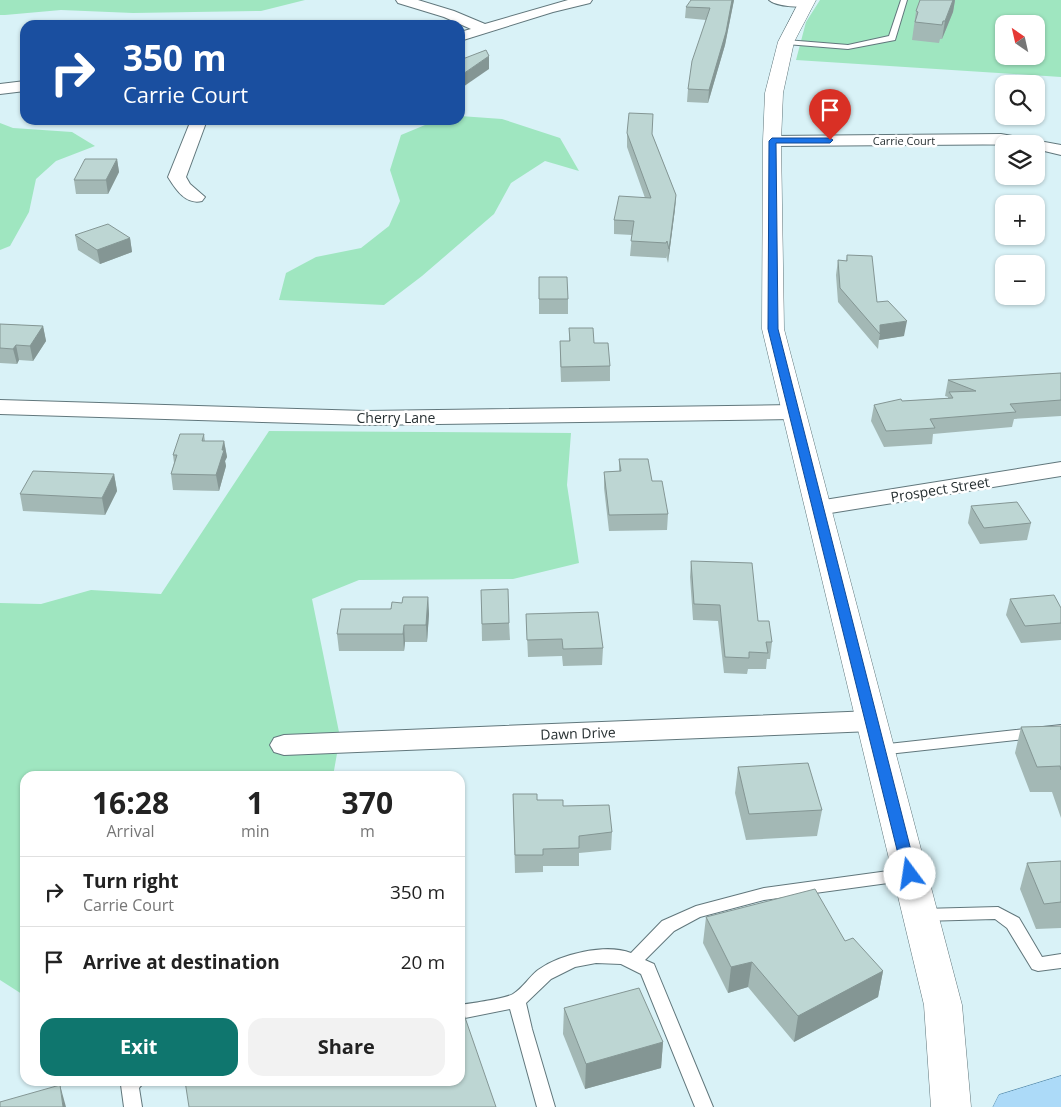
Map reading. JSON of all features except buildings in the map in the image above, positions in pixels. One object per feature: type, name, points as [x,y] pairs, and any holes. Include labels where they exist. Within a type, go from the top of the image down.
[{"type":"main road","points":[[807,1],[786,42],[774,94],[772,141],[773,329],[943,1005],[951,1107]]},
{"type":"main road","points":[[1014,1107],[1061,1093]]},
{"type":"street","points":[[403,0],[463,20]]},
{"type":"street","points":[[465,35],[585,0]]},
{"type":"street","points":[[776,0],[807,1]]},
{"type":"street","points":[[465,21],[484,29]]},
{"type":"street","points":[[0,89],[20,87]]},
{"type":"street","points":[[196,125],[177,177],[184,187],[196,198]]},
{"type":"street","name":"Carrie Court","points":[[772,141],[995,139]]},
{"type":"street","name":"Carrie Court","points":[[1045,146],[1061,150]]},
{"type":"street","name":"Cherry Lane","points":[[0,407],[366,418],[793,412]]},
{"type":"street","name":"Prospect Street","points":[[818,508],[1061,469]]},
{"type":"street","name":"Dawn Drive","points":[[284,745],[872,721]]},
{"type":"lane","points":[[786,42],[848,47],[892,38],[904,0]]},
{"type":"lane","points":[[879,750],[1061,730]]},
{"type":"lane","points":[[633,962],[668,926],[696,912],[764,894],[910,874]]},
{"type":"lane","points":[[920,915],[998,913],[1013,924],[1038,964],[1061,961]]},
{"type":"lane","points":[[465,1011],[517,1001],[545,974],[572,961],[596,956],[623,957],[648,970],[704,1107]]},
{"type":"lane","points":[[517,1001],[523,1029],[546,1107]]},
{"type":"lane","points":[[130,1086],[133,1107]]},
{"type":"green space","points":[[0,0],[305,0],[261,11],[133,13],[61,10],[0,15]]},
{"type":"green space","points":[[820,0],[1061,0],[1061,77],[796,60],[806,22]]},
{"type":"green space","points":[[465,116],[502,119],[560,138],[579,171],[545,161],[511,183],[494,214],[422,276],[384,305],[279,300],[286,273],[316,257],[361,248],[389,226],[400,201],[390,170],[401,135],[425,125],[465,125]]},
{"type":"green space","points":[[0,123],[13,128],[72,132],[95,146],[56,161],[36,179],[29,212],[10,246],[0,250]]},
{"type":"green space","points":[[269,431],[571,433],[567,485],[579,563],[513,579],[359,580],[312,599],[340,737],[334,771],[20,771],[20,993],[0,980],[0,603],[41,604],[91,590],[161,594]]},
{"type":"route","points":[[830,140],[772,141],[773,329],[910,874]]}]
